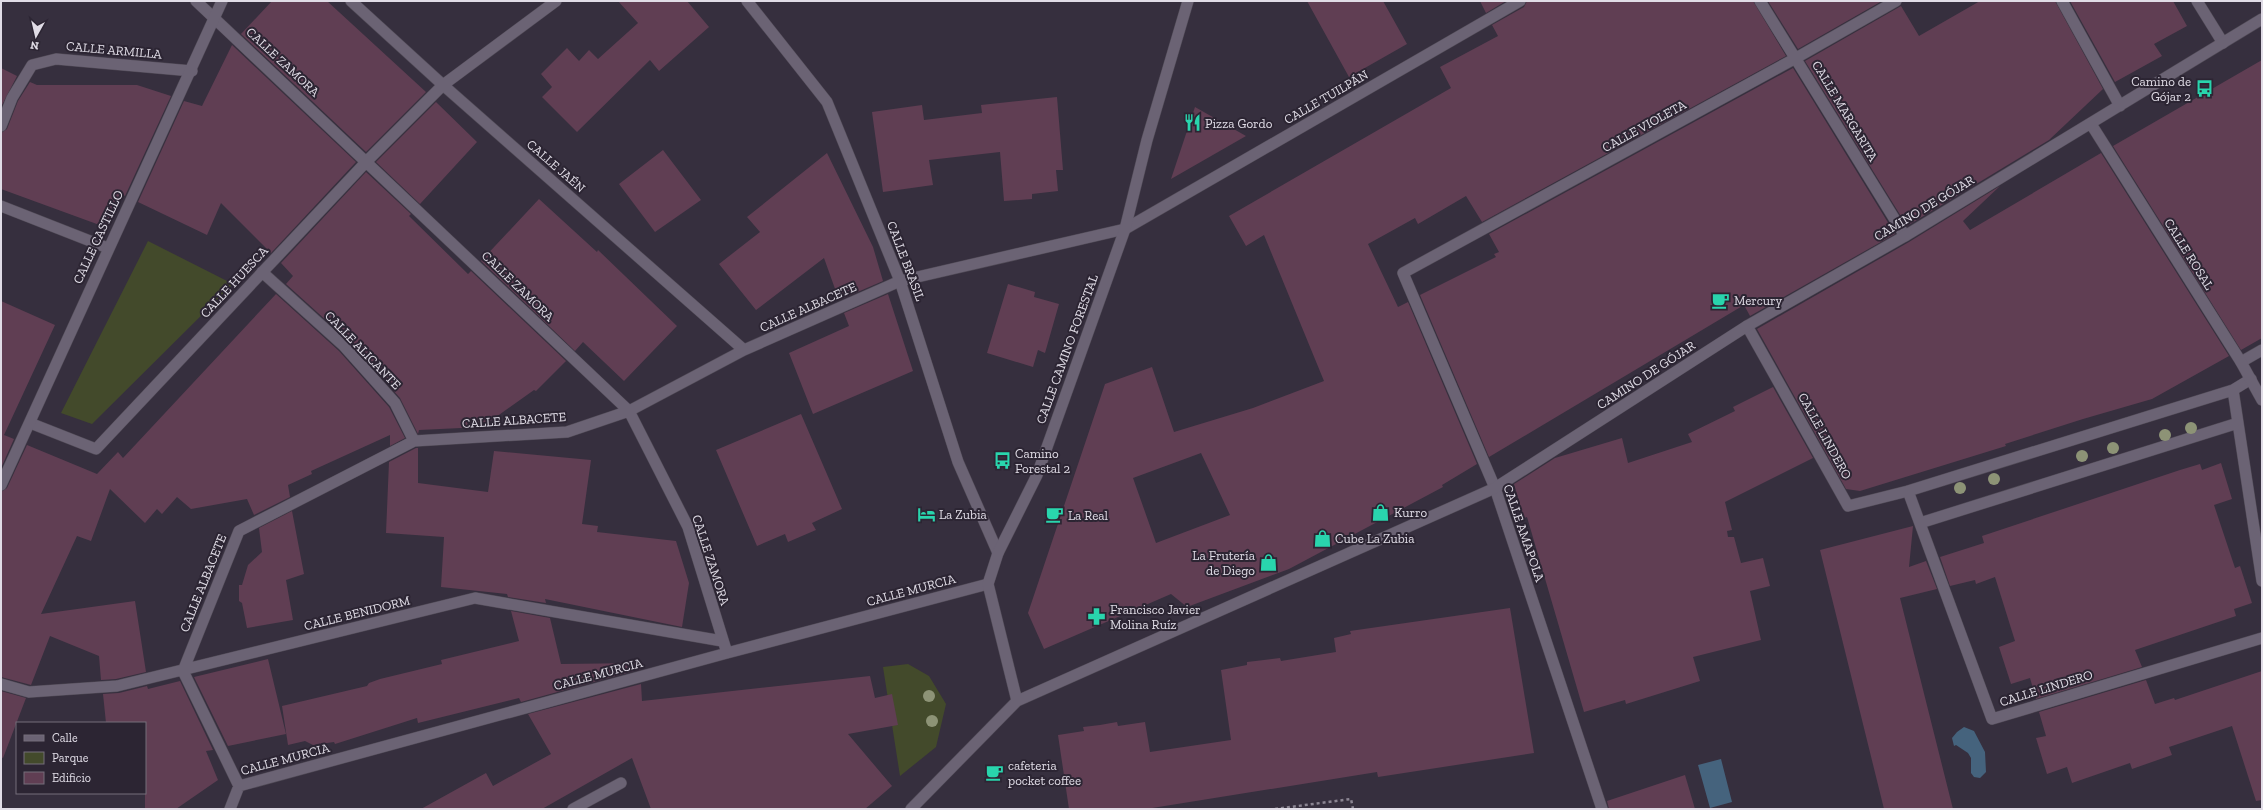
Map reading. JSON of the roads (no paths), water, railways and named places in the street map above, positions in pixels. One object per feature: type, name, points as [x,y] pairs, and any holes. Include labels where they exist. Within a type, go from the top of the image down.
[{"type":"street","name":"CALLE ZAMORA","points":[[196,1],[215,17],[629,411],[688,527],[722,641],[727,653]]},
{"type":"street","name":"CALLE CASTILLO","points":[[1,485],[108,248],[192,70],[222,1]]},
{"type":"street","name":"CALLE JAÉN","points":[[351,1],[443,85],[744,350]]},
{"type":"street","name":"CALLE HUESCA","points":[[30,423],[96,449],[367,161],[443,85],[556,1]]},
{"type":"street","name":"CALLE BRASIL","points":[[747,1],[827,102],[900,281],[958,462],[998,553]]},
{"type":"street","name":"CALLE CAMINO FORESTAL","points":[[988,584],[998,553],[1037,475],[1124,229],[1147,140],[1188,1]]},
{"type":"street","name":"CALLE TUILPÁN","points":[[1124,229],[1520,1]]},
{"type":"street","name":"CALLE MARGARITA","points":[[1760,1],[1905,236]]},
{"type":"street","name":"CALLE VIOLETA","points":[[1404,273],[1796,58],[1896,1]]},
{"type":"street","points":[[2062,1],[2120,106]]},
{"type":"street","points":[[2197,1],[2223,43]]},
{"type":"street","name":"CAMINO DE GÓJAR","points":[[1018,701],[1495,488],[1747,326],[1905,236],[2262,19]]},
{"type":"street","name":"CALLE ARMILLA","points":[[1,126],[12,98],[32,65],[56,59],[192,70]]},
{"type":"street","name":"CALLE ROSAL","points":[[2091,124],[2241,362],[2262,400]]},
{"type":"street","points":[[1,206],[108,248]]},
{"type":"street","name":"CALLE ALBACETE","points":[[183,671],[239,530],[414,441],[567,432],[629,411],[744,350],[900,281],[1124,229]]},
{"type":"street","name":"CALLE ALICANTE","points":[[262,272],[344,346],[395,403],[414,441]]},
{"type":"street","name":"CALLE AMAPOLA","points":[[1404,273],[1495,488],[1602,809]]},
{"type":"street","name":"CALLE LINDERO","points":[[1747,326],[1848,506],[1908,491],[2233,390],[2251,379]]},
{"type":"street","points":[[2241,362],[2262,350]]},
{"type":"street","points":[[2233,390],[2262,582]]},
{"type":"street","points":[[1920,523],[2238,423]]},
{"type":"street","name":"CALLE LINDERO","points":[[1908,491],[1992,719],[2262,638]]},
{"type":"street","points":[[911,809],[1018,701],[988,584]]},
{"type":"street","name":"CALLE MURCIA","points":[[230,809],[239,786],[727,653],[988,584]]},
{"type":"street","name":"CALLE BENIDORM","points":[[1,684],[29,692],[117,686],[475,598],[722,641]]},
{"type":"street","points":[[183,671],[239,786]]},
{"type":"street","points":[[573,809],[621,783]]},
{"type":"water","points":[[1964,727],[1974,731],[1985,752],[1986,772],[1980,778],[1974,777],[1971,773],[1971,758],[1968,753],[1956,745],[1954,746],[1952,738]]},
{"type":"water","points":[[1721,759],[1732,802],[1710,808],[1698,765]]},
{"type":"place","name":"Camino de Gójar 2","points":[[2204,88]]},
{"type":"place","name":"Pizza Gordo","points":[[1192,123]]},
{"type":"place","name":"Mercury","points":[[1721,300]]},
{"type":"place","name":"Camino Forestal 2","points":[[1002,460]]},
{"type":"place","name":"Kurro","points":[[1381,512]]},
{"type":"place","name":"La Zubia","points":[[926,514]]},
{"type":"place","name":"La Real","points":[[1055,515]]},
{"type":"place","name":"Cube La Zubia","points":[[1322,538]]},
{"type":"place","name":"La Frutería de Diego","points":[[1268,562]]},
{"type":"place","name":"Francisco Javier Molina Ruíz","points":[[1097,616]]},
{"type":"place","name":"cafeteria pocket coffee","points":[[995,772]]}]
